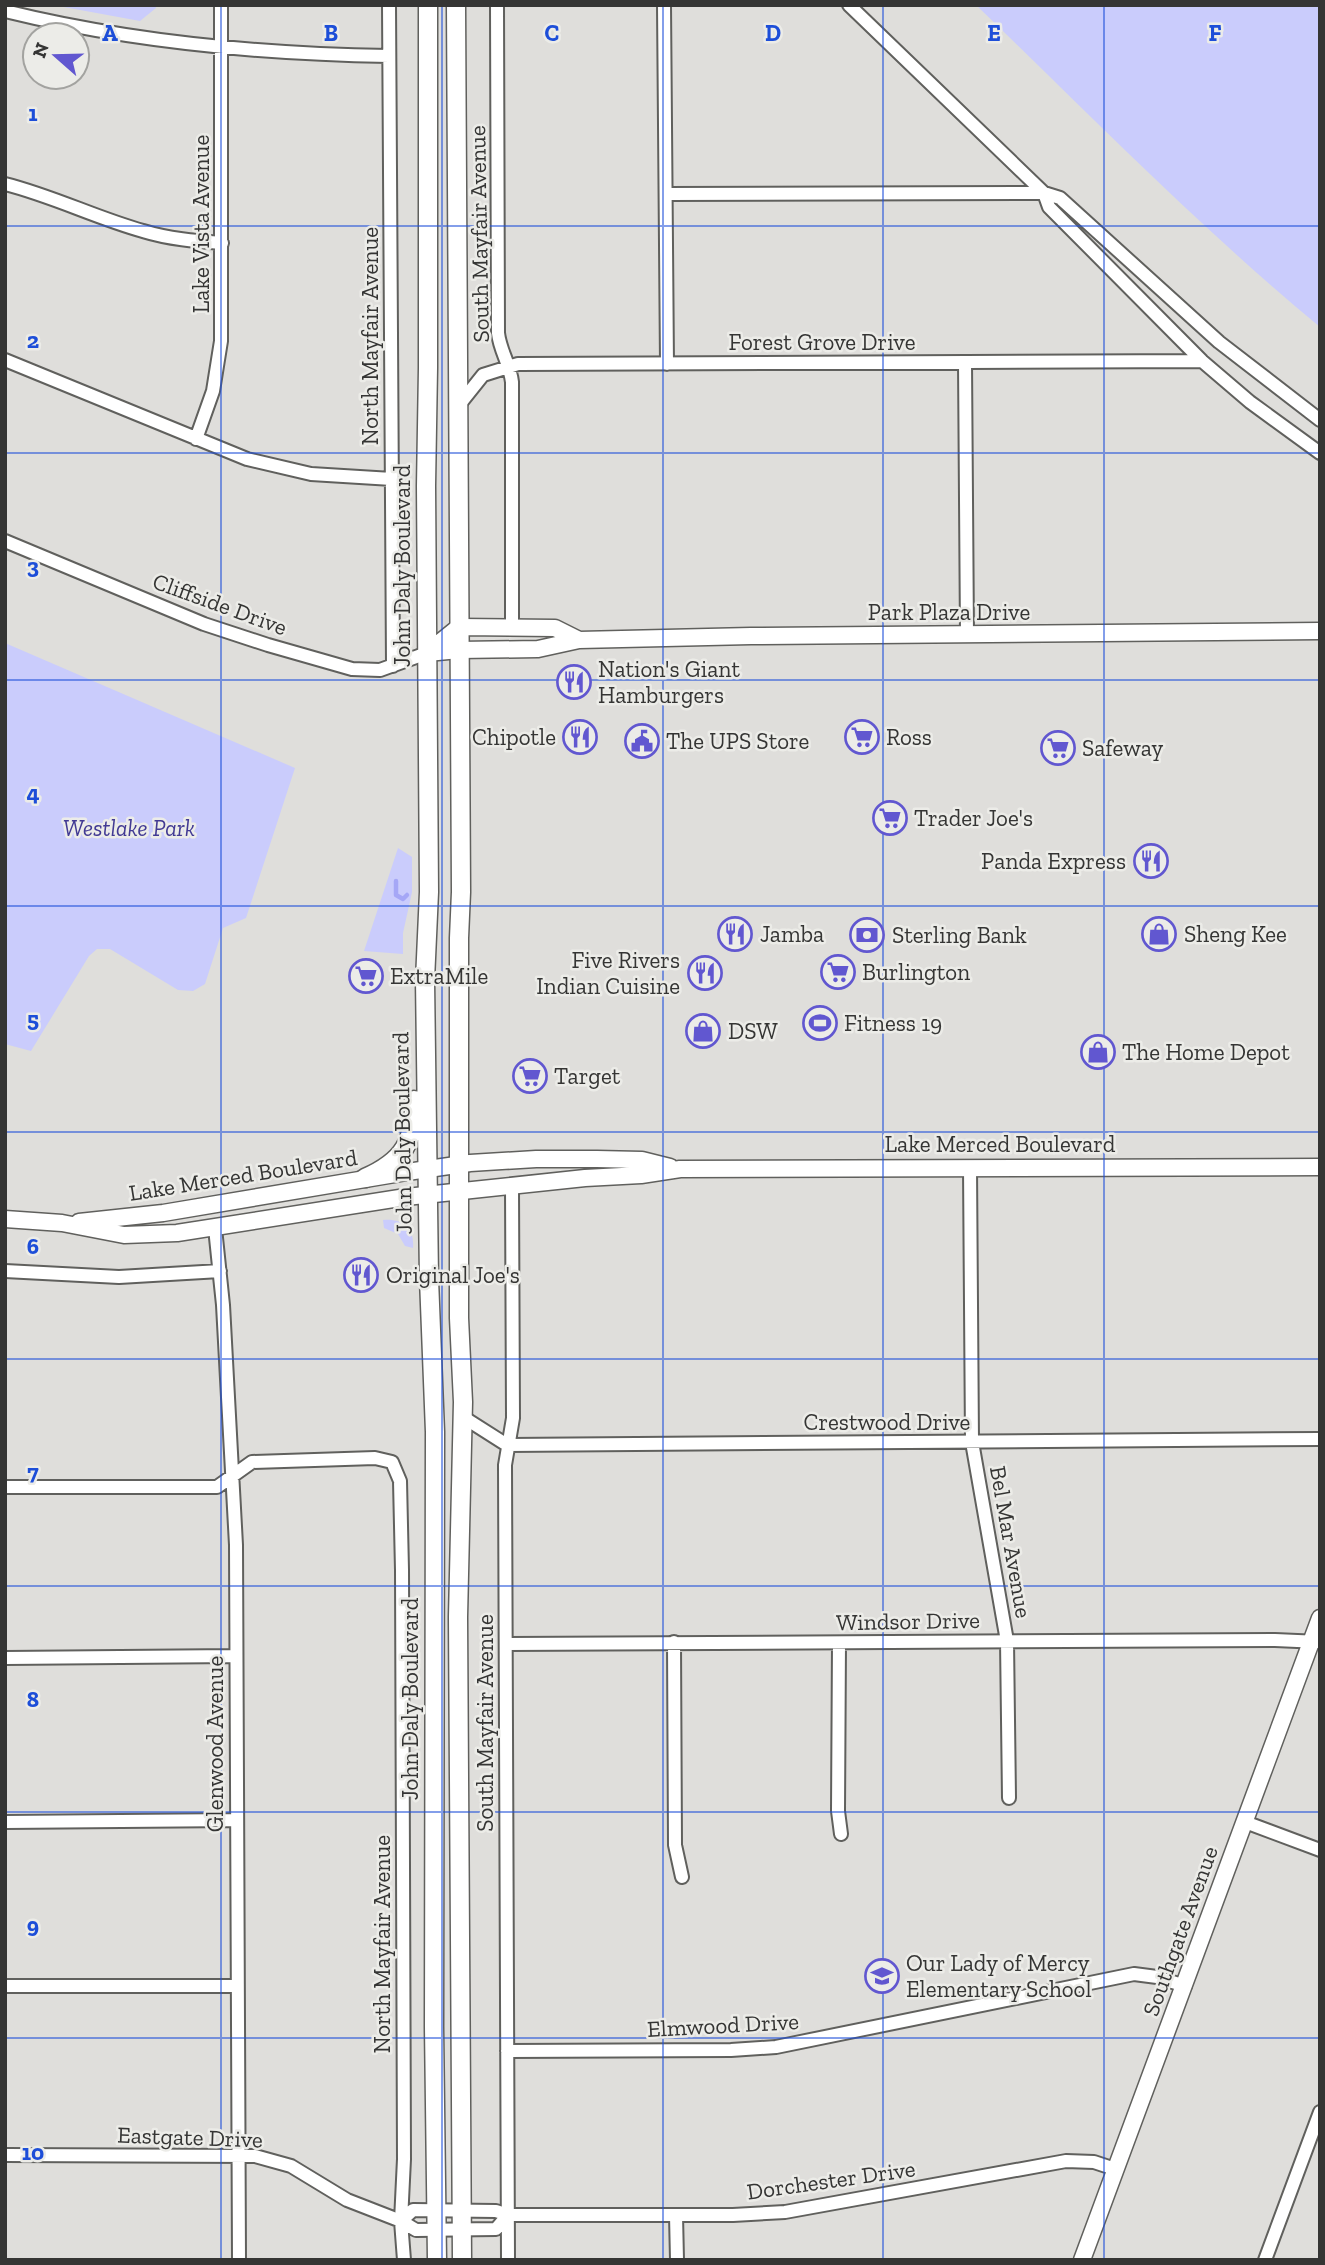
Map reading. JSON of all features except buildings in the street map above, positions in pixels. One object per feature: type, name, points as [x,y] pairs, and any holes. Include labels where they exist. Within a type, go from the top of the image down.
[{"type":"main road","name":"John Daly Boulevard","points":[[428,5],[429,892],[426,966],[427,1169],[435,1432],[434,2027],[437,2260]]},
{"type":"main road","points":[[456,5],[461,908],[459,1192],[463,1418],[458,1617],[462,2260]]},
{"type":"main road","points":[[365,1178],[395,1161],[405,1149],[414,1129],[414,1006],[417,988],[426,966]]},
{"type":"street","name":"Lake Vista Avenue","points":[[196,439],[218,368],[223,316],[221,5]]},
{"type":"street","name":"North Mayfair Avenue","points":[[389,5],[393,666]]},
{"type":"street","name":"South Mayfair Avenue","points":[[497,5],[498,333],[502,352],[510,365],[512,628]]},
{"type":"street","points":[[664,5],[667,364]]},
{"type":"street","points":[[849,5],[1044,193],[1049,207],[1202,361],[1250,402],[1320,453]]},
{"type":"street","points":[[5,11],[125,36],[304,54],[389,56]]},
{"type":"street","points":[[5,184],[44,195],[142,231],[179,239],[222,243]]},
{"type":"street","points":[[666,194],[1044,193],[1059,198],[1219,342],[1320,420]]},
{"type":"street","points":[[5,360],[247,459],[333,477],[392,479]]},
{"type":"street","name":"Forest Grove Drive","points":[[459,405],[483,375],[510,365],[1202,361]]},
{"type":"street","points":[[965,362],[967,635]]},
{"type":"street","name":"Cliffside Drive","points":[[5,541],[171,611],[236,635],[352,669],[380,670],[427,653]]},
{"type":"street","points":[[427,653],[459,627]]},
{"type":"street","name":"Park Plaza Drive","points":[[459,627],[555,628],[579,640]]},
{"type":"street","name":"Park Plaza Drive","points":[[427,653],[538,649],[579,640],[1320,631]]},
{"type":"street","name":"Lake Merced Boulevard","points":[[62,1223],[163,1213],[365,1178],[459,1165],[536,1159],[642,1160],[680,1169]]},
{"type":"street","name":"Bel Mar Avenue","points":[[970,1167],[972,1442],[1007,1641],[1009,1798]]},
{"type":"street","name":"Lake Merced Boulevard","points":[[5,1219],[62,1223],[124,1235],[148,1235],[215,1228],[428,1195],[680,1169],[1320,1167]]},
{"type":"street","name":"South Mayfair Avenue","points":[[508,2260],[505,1465],[513,1418],[512,1187]]},
{"type":"street","points":[[163,1213],[202,1220],[215,1228],[237,1199]]},
{"type":"street","name":"Glenwood Avenue","points":[[215,1228],[233,1475],[239,2260]]},
{"type":"street","points":[[5,1270],[119,1278],[220,1271]]},
{"type":"street","points":[[463,1418],[508,1445]]},
{"type":"street","name":"Crestwood Drive","points":[[508,1445],[1320,1439]]},
{"type":"street","name":"North Mayfair Avenue","points":[[233,1475],[252,1462],[375,1458],[392,1462],[400,1481],[404,2159],[401,2221],[404,2260]]},
{"type":"street","points":[[5,1487],[217,1487],[233,1475]]},
{"type":"street","name":"Southgate Avenue","points":[[1082,2260],[1315,1642],[1320,1618]]},
{"type":"street","points":[[674,1642],[675,1845],[682,1877]]},
{"type":"street","name":"Windsor Drive","points":[[506,1644],[1315,1642]]},
{"type":"street","points":[[839,1643],[838,1811],[841,1834]]},
{"type":"street","points":[[5,1658],[236,1656]]},
{"type":"street","points":[[5,1822],[237,1820]]},
{"type":"street","points":[[1245,1822],[1320,1850]]},
{"type":"street","name":"Elmwood Drive","points":[[507,2051],[731,2050],[776,2047],[1134,1975],[1157,1977],[1185,1986]]},
{"type":"street","points":[[5,1986],[237,1986]]},
{"type":"street","points":[[1265,2260],[1320,2112]]},
{"type":"street","name":"Eastgate Drive","points":[[5,2155],[255,2156],[290,2166],[347,2200],[401,2221],[416,2230],[496,2229],[508,2216]]},
{"type":"street","name":"Dorchester Drive","points":[[508,2216],[760,2214],[799,2210],[1066,2161],[1094,2162],[1115,2169]]},
{"type":"street","points":[[401,2221],[413,2210],[496,2211],[508,2216]]},
{"type":"street","points":[[676,2215],[677,2260]]},
{"type":"green space","points":[[53,5],[155,5],[156,8],[140,21]]},
{"type":"green space","points":[[976,5],[1320,5],[1320,327],[1188,210]]},
{"type":"green space","name":"Westlake Park","points":[[5,643],[295,768],[246,918],[223,928],[205,984],[193,991],[178,990],[110,949],[97,949],[89,956],[31,1051],[5,1044]]},
{"type":"green space","points":[[398,848],[412,857],[412,892],[403,933],[403,954],[364,951]]},
{"type":"green space","points":[[383,1220],[396,1221],[406,1226],[412,1235],[413,1248],[405,1246],[398,1234],[384,1228]]},
{"type":"waterway","points":[[396,881],[396,895],[403,899],[407,895]]},
{"type":"place","name":"Nation's Giant Hamburgers","points":[[574,682]]},
{"type":"place","name":"Chipotle","points":[[580,737]]},
{"type":"place","name":"Ross","points":[[862,737]]},
{"type":"place","name":"The UPS Store","points":[[642,741]]},
{"type":"place","name":"Safeway","points":[[1058,748]]},
{"type":"place","name":"Trader Joe's","points":[[890,818]]},
{"type":"place","name":"Panda Express","points":[[1151,861]]},
{"type":"place","name":"Jamba","points":[[735,934]]},
{"type":"place","name":"Sheng Kee","points":[[1159,934]]},
{"type":"place","name":"Sterling Bank","points":[[867,935]]},
{"type":"place","name":"Burlington","points":[[838,972]]},
{"type":"place","name":"Five Rivers Indian Cuisine","points":[[705,973]]},
{"type":"place","name":"ExtraMile","points":[[366,976]]},
{"type":"place","name":"Fitness 19","points":[[820,1023]]},
{"type":"place","name":"DSW","points":[[703,1031]]},
{"type":"place","name":"The Home Depot","points":[[1098,1052]]},
{"type":"place","name":"Target","points":[[530,1076]]},
{"type":"place","name":"Original Joe's","points":[[361,1275]]},
{"type":"place","name":"Our Lady of Mercy Elementary School","points":[[882,1976]]}]
